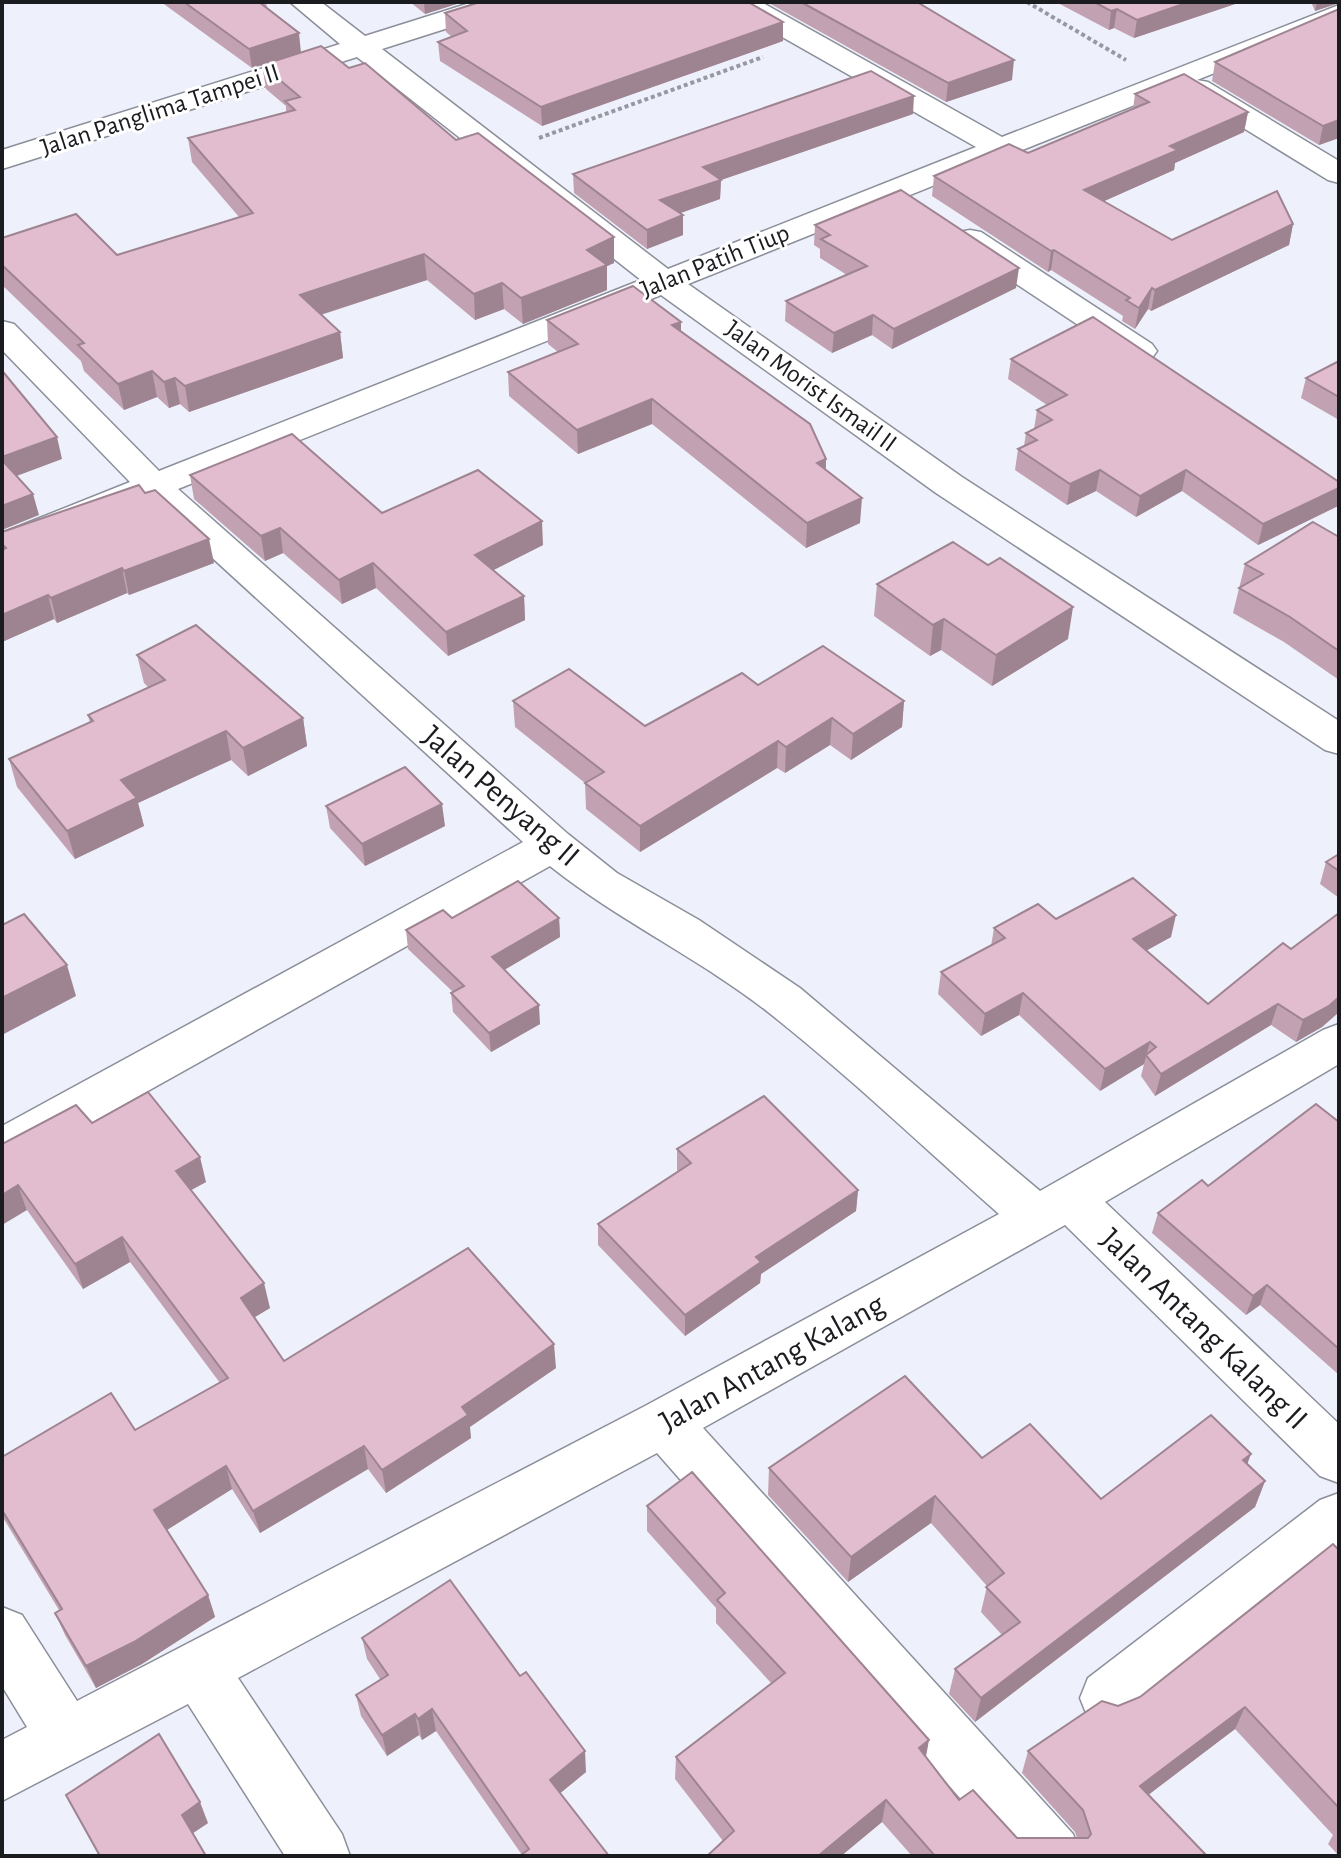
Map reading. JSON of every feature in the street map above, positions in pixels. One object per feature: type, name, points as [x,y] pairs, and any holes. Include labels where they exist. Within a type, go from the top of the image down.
[{"type":"street","name":"Jalan Morist Ismail II","points":[[304,2],[663,281],[949,485],[1339,740]]},
{"type":"street","name":"Jalan Panglima Tampei II","points":[[2,160],[501,2]]},
{"type":"street","points":[[741,2],[1000,148]]},
{"type":"street","name":"Jalan Patih Tiup","points":[[2,546],[663,281],[921,207],[1000,148],[1339,13]]},
{"type":"street","points":[[1172,80],[1339,174]]},
{"type":"street","points":[[921,207],[1169,371]]},
{"type":"street","name":"Jalan Penyang II","points":[[2,331],[154,486],[553,845],[602,884],[683,931],[784,1000],[1053,1207]]},
{"type":"street","points":[[2,1149],[553,845]]},
{"type":"street","name":"Jalan Antang Kalang","points":[[2,1772],[664,1423],[1053,1207],[1339,1042]]},
{"type":"street","name":"Jalan Antang Kalang II","points":[[1053,1207],[1339,1459]]},
{"type":"street","points":[[664,1423],[1051,1856]]},
{"type":"street","points":[[1109,1698],[1339,1518]]},
{"type":"street","points":[[2,1634],[66,1737]]},
{"type":"street","points":[[198,1668],[320,1856]]},
{"type":"path","points":[[1027,2],[1172,80]]},
{"type":"path","points":[[496,152],[716,76],[807,40]]},
{"type":"building","points":[[184,2],[259,2],[299,33],[249,49]]},
{"type":"building","points":[[480,2],[748,2],[783,22],[541,107],[438,42],[467,31],[445,13]]},
{"type":"building","points":[[801,2],[917,2],[1014,60],[948,83]]},
{"type":"building","points":[[1094,2],[1189,2],[1137,20],[1117,9],[1111,11]]},
{"type":"building","points":[[1339,9],[1339,120],[1323,126],[1215,62]]},
{"type":"building","points":[[321,46],[349,68],[365,63],[456,140],[478,133],[614,237],[587,250],[607,265],[521,298],[502,283],[474,294],[424,254],[300,295],[340,332],[185,386],[175,378],[164,382],[152,371],[118,384],[78,345],[84,343],[2,265],[2,238],[76,214],[117,255],[253,213],[188,138],[295,110],[285,101],[300,97],[262,65]]},
{"type":"building","points":[[871,71],[914,96],[703,167],[721,180],[660,200],[683,215],[647,230],[573,174]]},
{"type":"building","points":[[1184,74],[1248,112],[1170,146],[1178,150],[1084,190],[1172,240],[1277,191],[1293,224],[1155,290],[1152,288],[1139,308],[1126,300],[1130,298],[934,176],[1009,144],[1028,153],[1149,102],[1135,94]]},
{"type":"building","points":[[901,190],[1019,268],[894,329],[873,315],[834,333],[786,301],[867,266],[821,239],[830,235],[815,225]]},
{"type":"building","points":[[633,286],[681,322],[672,325],[810,424],[826,459],[817,463],[862,498],[807,523],[652,399],[577,430],[508,372],[578,344],[547,320]]},
{"type":"building","points":[[1093,317],[1339,482],[1339,488],[1263,524],[1186,470],[1140,496],[1100,470],[1070,484],[1018,449],[1037,440],[1026,433],[1052,420],[1037,410],[1067,395],[1011,359]]},
{"type":"building","points":[[1339,361],[1339,397],[1306,378]]},
{"type":"building","points":[[2,374],[57,437],[2,457]]},
{"type":"building","points":[[292,434],[382,513],[478,470],[542,521],[475,555],[524,596],[446,632],[373,563],[339,580],[280,528],[261,536],[190,475]]},
{"type":"building","points":[[2,460],[33,494],[2,506]]},
{"type":"building","points":[[139,485],[145,493],[155,490],[209,539],[124,571],[122,568],[51,598],[48,595],[2,615],[2,550],[6,548],[2,544],[2,532]]},
{"type":"building","points":[[1313,522],[1339,537],[1339,651],[1290,617],[1239,588],[1263,574],[1245,564]]},
{"type":"building","points":[[953,542],[988,565],[1000,558],[1073,607],[996,655],[944,619],[933,625],[877,584]]},
{"type":"building","points":[[196,625],[303,718],[243,748],[226,731],[121,780],[137,798],[67,831],[9,759],[93,721],[88,715],[165,680],[137,655]]},
{"type":"building","points":[[823,646],[904,701],[853,734],[832,718],[786,747],[778,741],[640,826],[585,783],[604,772],[513,701],[569,669],[645,726],[742,673],[758,685]]},
{"type":"building","points":[[405,767],[442,804],[362,844],[326,806]]},
{"type":"building","points":[[1339,854],[1339,871],[1326,862]]},
{"type":"building","points":[[1133,878],[1176,915],[1133,939],[1208,1004],[1283,943],[1291,949],[1339,913],[1339,997],[1303,1020],[1278,1004],[1161,1074],[1146,1055],[1156,1047],[1150,1042],[1105,1069],[1023,993],[985,1014],[941,972],[1005,938],[994,928],[1038,904],[1056,919]]},
{"type":"building","points":[[518,881],[559,918],[492,957],[539,1005],[489,1033],[451,993],[464,986],[406,930],[443,910],[452,918]]},
{"type":"building","points":[[24,914],[67,965],[2,998],[2,925]]},
{"type":"building","points":[[148,1092],[200,1157],[176,1171],[264,1283],[241,1298],[284,1361],[468,1248],[554,1344],[462,1407],[468,1415],[382,1470],[364,1446],[253,1511],[226,1466],[154,1510],[208,1595],[134,1642],[86,1666],[55,1613],[62,1609],[2,1510],[2,1457],[111,1393],[135,1430],[228,1378],[122,1237],[75,1264],[18,1185],[2,1195],[2,1144],[76,1105],[92,1123]]},
{"type":"building","points":[[764,1096],[858,1190],[756,1257],[761,1262],[685,1315],[598,1224],[691,1163],[677,1149]]},
{"type":"building","points":[[1316,1104],[1339,1122],[1339,1349],[1267,1285],[1253,1296],[1158,1213],[1202,1180],[1208,1186]]},
{"type":"building","points":[[905,1376],[982,1458],[1030,1424],[1101,1499],[1211,1415],[1251,1454],[1243,1460],[1265,1481],[981,1698],[955,1669],[1020,1622],[986,1587],[1004,1573],[935,1496],[851,1557],[769,1468]]},
{"type":"building","points":[[692,1472],[929,1740],[919,1748],[959,1800],[973,1790],[1017,1838],[1088,1838],[1091,1834],[1083,1810],[1028,1751],[1102,1701],[1118,1706],[1140,1697],[1333,1544],[1339,1550],[1339,1808],[1245,1707],[1140,1786],[1207,1856],[935,1856],[886,1800],[818,1856],[707,1856],[734,1831],[676,1757],[785,1673],[717,1600],[725,1593],[647,1506]]},
{"type":"building","points":[[450,1580],[520,1676],[526,1672],[585,1751],[550,1780],[609,1856],[520,1856],[529,1849],[432,1709],[418,1719],[415,1714],[382,1735],[356,1695],[388,1675],[362,1638]]},
{"type":"building","points":[[159,1734],[200,1802],[182,1815],[206,1856],[100,1856],[66,1795]]}]
